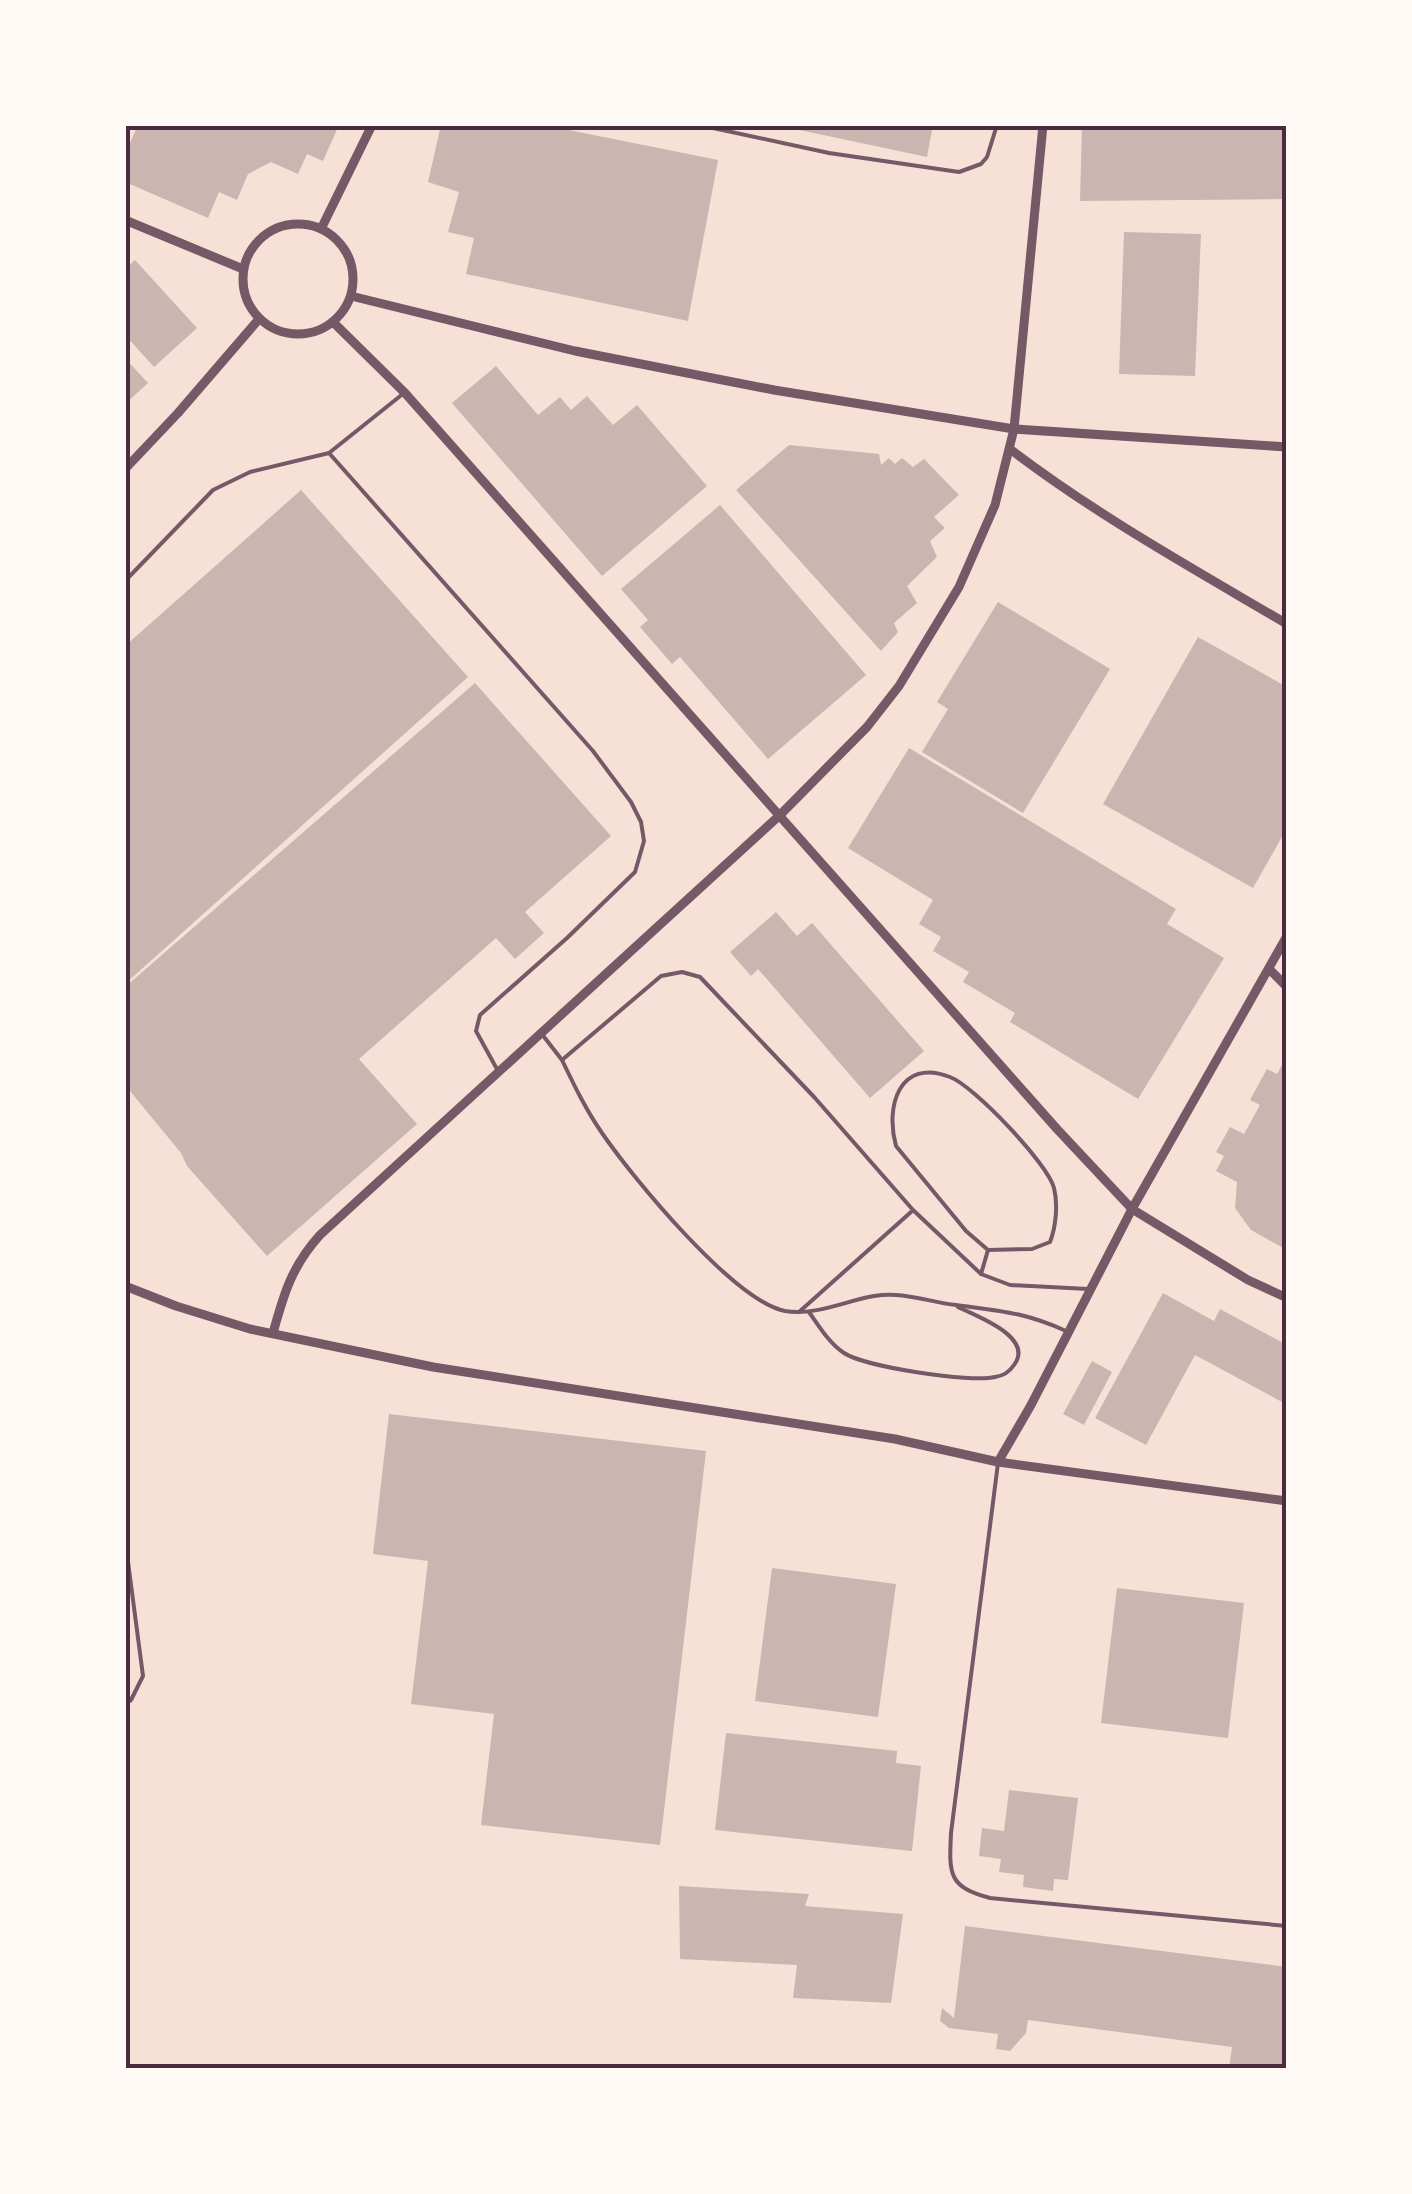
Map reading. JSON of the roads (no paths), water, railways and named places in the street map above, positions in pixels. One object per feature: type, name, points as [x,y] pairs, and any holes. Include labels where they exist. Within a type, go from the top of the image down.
[{"type":"street","points":[[321,229],[372,125]]},
{"type":"street","points":[[274,1333],[299,1258],[780,815],[856,740],[900,686],[960,586],[995,505],[1010,449],[1043,125]]},
{"type":"street","points":[[125,220],[243,269]]},
{"type":"street","points":[[302,224],[321,229],[344,250],[351,264],[350,296],[334,322],[316,332],[296,335],[276,330],[258,319],[247,303],[243,269],[252,247],[283,226],[302,224]]},
{"type":"street","points":[[350,296],[575,351],[774,390],[1014,428],[1287,447]]},
{"type":"street","points":[[125,470],[258,319]]},
{"type":"street","points":[[334,322],[406,392],[1056,1129],[1132,1208],[1248,1280],[1287,1298]]},
{"type":"street","points":[[1010,449],[1073,497],[1287,624]]},
{"type":"street","points":[[998,1462],[1132,1208],[1287,936]]},
{"type":"street","points":[[1270,970],[1287,987]]},
{"type":"street","points":[[125,1286],[205,1315],[433,1367],[895,1439],[998,1462],[1287,1501]]},
{"type":"lane","points":[[700,125],[829,152],[959,172],[981,164],[987,157],[997,125]]},
{"type":"lane","points":[[125,581],[187,514],[229,480],[329,453],[406,392]]},
{"type":"lane","points":[[329,453],[593,752],[641,822],[644,842],[636,872],[480,1015],[476,1031],[500,1073]]},
{"type":"lane","points":[[562,1060],[661,976],[682,972],[700,977],[815,1098],[913,1210],[981,1274],[1010,1284],[1088,1289]]},
{"type":"lane","points":[[541,1033],[562,1060],[602,1133],[697,1246],[756,1298],[784,1310],[809,1312],[896,1294],[1023,1313],[1068,1331]]},
{"type":"lane","points":[[930,1073],[950,1077],[967,1087],[1012,1130],[1049,1177],[1055,1208],[1050,1242],[1032,1249],[988,1250],[954,1218],[896,1146],[892,1106],[896,1093],[914,1076],[930,1073]]},
{"type":"lane","points":[[799,1312],[913,1210]]},
{"type":"lane","points":[[981,1274],[988,1250]]},
{"type":"lane","points":[[809,1312],[835,1346],[862,1362],[969,1378],[991,1378],[1007,1372],[1017,1362],[1018,1353],[1010,1335],[955,1305]]},
{"type":"lane","points":[[998,1462],[954,1798],[949,1864],[954,1877],[965,1892],[990,1898],[1287,1926]]},
{"type":"lane","points":[[125,1539],[143,1676],[125,1704]]}]
